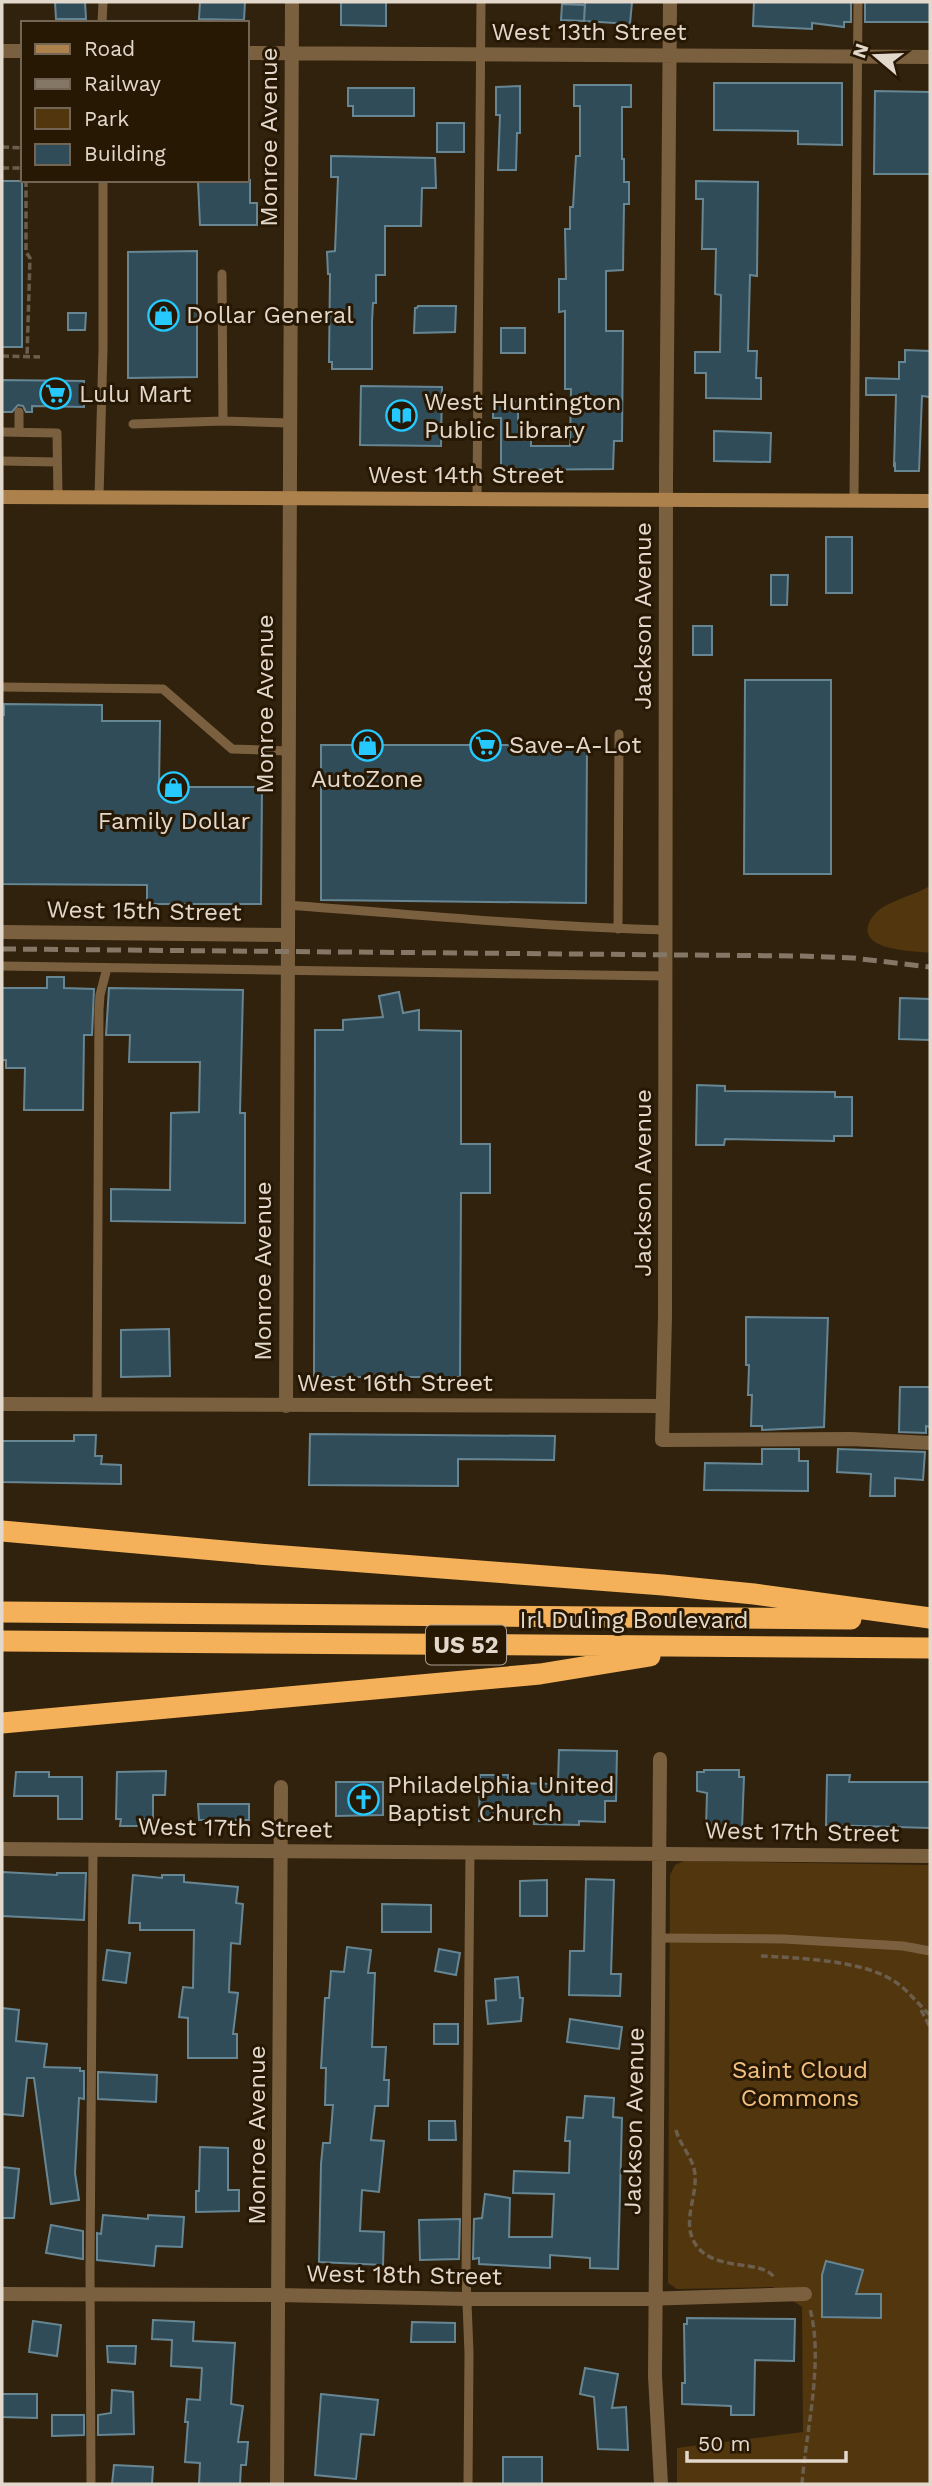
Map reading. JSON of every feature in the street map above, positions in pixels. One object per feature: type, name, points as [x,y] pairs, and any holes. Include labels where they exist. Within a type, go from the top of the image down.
[{"type":"highway","points":[[2,1531],[258,1554],[663,1584],[930,1619]]},
{"type":"highway","name":"Irl Duling Boulevard","points":[[2,1612],[930,1619]]},
{"type":"highway","name":"Irl Duling Boulevard","points":[[2,1641],[930,1648]]},
{"type":"highway","points":[[2,1723],[540,1674],[703,1647]]},
{"type":"street","name":"Monroe Avenue","points":[[286,1406],[292,2]]},
{"type":"street","name":"Jackson Avenue","points":[[670,2],[662,1440],[851,1440],[930,1443]]},
{"type":"street","points":[[2,51],[21,51]]},
{"type":"street","name":"West 13th Street","points":[[248,52],[930,57]]},
{"type":"street","name":"West 14th Street","points":[[2,497],[930,501]]},
{"type":"street","name":"West 15th Street","points":[[2,932],[286,935]]},
{"type":"street","name":"West 16th Street","points":[[2,1404],[663,1406]]},
{"type":"street","name":"Jackson Avenue","points":[[660,1759],[654,2376],[661,2484]]},
{"type":"street","name":"Monroe Avenue","points":[[277,2484],[281,1787]]},
{"type":"street","name":"West 17th Street","points":[[2,1849],[930,1856]]},
{"type":"street","name":"West 18th Street","points":[[2,2294],[278,2295],[467,2300],[655,2299],[800,2294]]},
{"type":"lane","points":[[102,21],[103,2]]},
{"type":"lane","points":[[477,498],[481,2]]},
{"type":"lane","points":[[854,500],[858,2]]},
{"type":"lane","points":[[99,497],[103,349],[103,182]]},
{"type":"lane","points":[[222,274],[223,421]]},
{"type":"lane","points":[[19,412],[19,432]]},
{"type":"lane","points":[[133,424],[223,421],[290,423]]},
{"type":"lane","points":[[2,432],[57,433],[58,497]]},
{"type":"lane","points":[[2,461],[57,462]]},
{"type":"lane","points":[[2,687],[163,689],[232,749],[288,751]]},
{"type":"lane","points":[[618,929],[619,734]]},
{"type":"lane","points":[[287,905],[542,925],[665,930]]},
{"type":"lane","points":[[2,966],[665,976]]},
{"type":"lane","points":[[97,1405],[100,1002],[107,968]]},
{"type":"lane","points":[[91,2484],[93,1850]]},
{"type":"lane","points":[[468,2484],[470,1853]]},
{"type":"lane","points":[[659,1938],[812,1940],[903,1946],[930,1951]]},
{"type":"path","points":[[2,148],[21,148]]},
{"type":"path","points":[[2,168],[21,168]]},
{"type":"path","points":[[26,182],[26,251],[30,258],[27,356]]},
{"type":"path","points":[[2,356],[40,357]]},
{"type":"path","points":[[752,1956],[815,1960],[871,1971],[894,1980],[930,2015]]},
{"type":"path","points":[[919,2005],[930,2027]]},
{"type":"path","points":[[675,2128],[695,2172],[689,2228],[697,2247],[714,2259],[769,2271],[781,2287],[800,2294],[811,2310],[814,2338],[813,2404],[802,2484]]},
{"type":"green space","points":[[930,886],[930,953],[891,948],[873,940],[868,934],[868,926],[877,912],[890,903]]},
{"type":"green space","name":"Saint Cloud Commons","points":[[684,1861],[930,1865],[930,2484],[677,2484],[677,2448],[803,2432],[802,2307],[773,2287],[677,2289],[668,2283],[670,1875],[675,1865]]},
{"type":"building","points":[[55,2],[85,2],[86,19],[56,19]]},
{"type":"building","points":[[200,2],[245,2],[244,20],[199,19]]},
{"type":"building","points":[[341,2],[386,2],[386,26],[341,25]]},
{"type":"building","points":[[585,2],[632,2],[630,24],[584,21]]},
{"type":"building","points":[[754,2],[851,2],[851,22],[844,22],[844,27],[812,23],[812,29],[753,26]]},
{"type":"building","points":[[865,2],[930,2],[930,22],[865,22]]},
{"type":"building","points":[[562,4],[585,5],[584,21],[561,20]]},
{"type":"building","points":[[714,83],[842,83],[842,145],[798,144],[798,131],[714,130]]},
{"type":"building","points":[[574,85],[631,85],[631,107],[622,107],[624,182],[629,182],[629,204],[624,204],[623,270],[606,271],[606,331],[623,331],[622,441],[614,441],[613,469],[501,470],[501,418],[493,418],[493,402],[518,401],[518,438],[531,438],[531,446],[570,446],[571,389],[565,389],[565,311],[559,312],[559,279],[566,279],[565,229],[570,229],[576,156],[580,156],[580,106],[574,106]]},
{"type":"building","points":[[520,86],[520,133],[517,133],[516,170],[498,170],[500,115],[496,115],[496,87]]},
{"type":"building","points":[[348,88],[414,88],[414,116],[353,116],[353,106],[348,106]]},
{"type":"building","points":[[875,91],[930,92],[930,174],[874,174]]},
{"type":"building","points":[[437,123],[464,123],[464,152],[437,152]]},
{"type":"building","points":[[331,156],[435,158],[436,188],[422,188],[421,226],[385,226],[385,275],[376,275],[376,303],[373,303],[372,369],[332,369],[332,362],[329,362],[330,274],[327,252],[335,251],[338,177],[331,177]]},
{"type":"building","points":[[250,180],[250,203],[257,203],[257,225],[200,225],[198,182]]},
{"type":"building","points":[[2,181],[21,181],[22,347],[2,347]]},
{"type":"building","points":[[696,181],[758,182],[757,276],[750,275],[748,351],[757,351],[756,378],[761,378],[761,399],[706,398],[706,373],[695,373],[695,352],[720,352],[721,295],[715,294],[716,249],[702,249],[703,199],[696,199]]},
{"type":"building","name":"Dollar General","points":[[197,251],[197,377],[128,378],[128,252]]},
{"type":"building","points":[[456,306],[455,332],[414,333],[415,308]]},
{"type":"building","points":[[68,313],[86,313],[85,330],[68,330]]},
{"type":"building","points":[[501,328],[525,328],[525,353],[501,353]]},
{"type":"building","points":[[905,350],[930,351],[930,397],[922,396],[919,471],[895,471],[896,395],[866,395],[866,378],[899,379],[899,362],[905,362]]},
{"type":"building","name":"Lulu Mart","points":[[2,380],[84,381],[84,407],[32,406],[32,412],[26,412],[23,406],[18,405],[12,412],[2,412]]},
{"type":"building","name":"West Huntington Public Library","points":[[361,386],[442,387],[441,446],[360,445]]},
{"type":"building","points":[[714,431],[771,433],[770,462],[714,461]]},
{"type":"building","points":[[826,537],[852,537],[852,593],[826,593]]},
{"type":"building","points":[[771,575],[788,575],[787,605],[771,605]]},
{"type":"building","points":[[693,626],[712,626],[712,655],[693,655]]},
{"type":"building","points":[[745,680],[831,680],[831,874],[744,874]]},
{"type":"building","points":[[4,704],[102,705],[102,721],[160,721],[159,787],[262,787],[261,904],[147,904],[147,885],[2,884]]},
{"type":"building","points":[[321,745],[587,745],[586,903],[321,900]]},
{"type":"building","points":[[47,977],[64,977],[64,988],[94,989],[92,1035],[84,1035],[83,1110],[24,1110],[25,1068],[6,1068],[6,1060],[2,1060],[2,988],[47,988]]},
{"type":"building","points":[[109,988],[243,990],[240,1113],[245,1113],[245,1223],[111,1221],[111,1189],[170,1190],[171,1113],[199,1112],[200,1062],[129,1062],[130,1035],[106,1035]]},
{"type":"building","points":[[399,992],[403,1013],[419,1010],[419,1030],[461,1031],[461,1144],[490,1144],[490,1193],[461,1193],[460,1377],[314,1377],[315,1030],[343,1030],[343,1020],[383,1017],[379,996]]},
{"type":"building","points":[[900,998],[930,999],[930,1040],[899,1039]]},
{"type":"building","points":[[697,1085],[725,1086],[725,1091],[835,1092],[835,1097],[852,1097],[852,1136],[834,1136],[834,1141],[725,1139],[724,1145],[696,1145]]},
{"type":"building","points":[[746,1317],[828,1318],[824,1427],[762,1430],[762,1426],[751,1426],[752,1395],[748,1395]]},
{"type":"building","points":[[169,1329],[170,1376],[121,1377],[121,1330]]},
{"type":"building","points":[[900,1387],[930,1387],[930,1427],[926,1426],[926,1433],[899,1432]]},
{"type":"building","points":[[310,1434],[555,1436],[554,1460],[458,1459],[458,1486],[309,1485]]},
{"type":"building","points":[[74,1435],[96,1435],[95,1456],[102,1456],[101,1464],[121,1465],[121,1484],[2,1482],[2,1441],[74,1441]]},
{"type":"building","points":[[762,1449],[799,1449],[799,1461],[808,1461],[808,1491],[704,1490],[705,1463],[762,1464]]},
{"type":"building","points":[[838,1449],[925,1452],[923,1480],[895,1478],[895,1496],[870,1496],[871,1474],[837,1472]]},
{"type":"building","points":[[559,1750],[617,1751],[616,1801],[605,1801],[605,1822],[579,1821],[579,1825],[534,1824],[534,1817],[501,1816],[501,1821],[479,1821],[480,1775],[508,1775],[508,1783],[558,1784]]},
{"type":"building","points":[[739,1770],[739,1777],[744,1777],[742,1829],[706,1827],[707,1793],[697,1791],[697,1772]]},
{"type":"building","points":[[166,1771],[165,1795],[153,1795],[153,1819],[141,1819],[141,1826],[120,1826],[121,1819],[116,1819],[117,1772]]},
{"type":"building","points":[[16,1772],[49,1772],[49,1777],[82,1777],[82,1819],[58,1819],[58,1796],[14,1796]]},
{"type":"building","points":[[827,1775],[850,1775],[849,1782],[930,1782],[930,1828],[826,1825]]},
{"type":"building","name":"Philadelphia United Baptist Church","points":[[336,1782],[383,1782],[383,1815],[336,1816]]},
{"type":"building","points":[[198,1804],[249,1804],[249,1820],[199,1820]]},
{"type":"building","points":[[2,1872],[57,1875],[86,1873],[84,1920],[2,1916]]},
{"type":"building","points":[[133,1875],[162,1878],[162,1875],[184,1875],[184,1882],[238,1887],[236,1903],[243,1904],[240,1944],[231,1943],[229,1992],[238,1993],[233,2034],[237,2034],[237,2058],[188,2058],[188,2018],[179,2017],[183,1987],[193,1988],[194,1930],[140,1930],[140,1923],[129,1923]]},
{"type":"building","points":[[586,1879],[614,1880],[611,1974],[621,1974],[620,1996],[569,1995],[570,1951],[584,1951]]},
{"type":"building","points":[[547,1880],[547,1916],[520,1916],[520,1881]]},
{"type":"building","points":[[382,1904],[431,1905],[431,1932],[382,1932]]},
{"type":"building","points":[[347,1947],[371,1950],[368,1973],[375,1973],[372,2047],[386,2047],[384,2080],[389,2080],[388,2106],[375,2106],[371,2140],[384,2141],[379,2192],[362,2190],[360,2231],[384,2232],[383,2265],[319,2262],[321,2164],[323,2143],[330,2143],[333,2105],[325,2105],[326,2068],[321,2068],[325,1998],[329,1998],[331,1971],[344,1972]]},
{"type":"building","points":[[439,1949],[460,1953],[456,1975],[435,1971]]},
{"type":"building","points":[[107,1950],[130,1953],[126,1983],[103,1980]]},
{"type":"building","points":[[518,1977],[520,1998],[523,1998],[521,2021],[488,2024],[486,2001],[496,2000],[495,1979]]},
{"type":"building","points":[[2,2008],[19,2010],[16,2041],[47,2044],[44,2067],[80,2068],[80,2071],[84,2071],[84,2099],[79,2098],[75,2173],[79,2200],[51,2204],[34,2078],[27,2078],[23,2116],[2,2114]]},
{"type":"building","points":[[570,2019],[622,2027],[619,2049],[567,2042]]},
{"type":"building","points":[[434,2024],[458,2024],[458,2044],[434,2044]]},
{"type":"building","points":[[98,2072],[157,2075],[156,2102],[98,2099]]},
{"type":"building","points":[[585,2096],[614,2098],[613,2117],[622,2118],[618,2269],[590,2268],[590,2258],[550,2255],[550,2268],[479,2264],[479,2258],[473,2259],[474,2219],[482,2218],[485,2194],[510,2198],[509,2237],[552,2237],[554,2194],[513,2193],[514,2171],[569,2173],[570,2141],[565,2141],[567,2117],[583,2118]]},
{"type":"building","points":[[429,2121],[455,2121],[456,2140],[429,2140]]},
{"type":"building","points":[[200,2147],[228,2148],[228,2190],[239,2190],[239,2211],[196,2212]]},
{"type":"building","points":[[2,2167],[19,2169],[14,2218],[2,2218]]},
{"type":"building","points":[[103,2215],[148,2219],[148,2215],[184,2217],[182,2247],[156,2246],[154,2266],[97,2260],[97,2233],[101,2234]]},
{"type":"building","points":[[460,2219],[459,2259],[420,2260],[419,2220]]},
{"type":"building","points":[[51,2225],[83,2231],[83,2259],[46,2253]]},
{"type":"building","points":[[826,2261],[863,2270],[856,2294],[881,2294],[881,2318],[822,2317],[822,2275]]},
{"type":"building","points":[[687,2318],[795,2319],[794,2361],[755,2360],[754,2415],[731,2415],[731,2406],[682,2404],[682,2383],[685,2383],[684,2324],[687,2324]]},
{"type":"building","points":[[153,2320],[194,2322],[193,2341],[235,2343],[231,2404],[243,2406],[238,2442],[248,2442],[246,2465],[241,2465],[240,2484],[199,2484],[200,2463],[185,2462],[187,2399],[200,2400],[202,2368],[171,2366],[172,2340],[152,2339]]},
{"type":"building","points":[[33,2321],[61,2325],[57,2356],[29,2352]]},
{"type":"building","points":[[412,2322],[455,2323],[455,2342],[411,2342]]},
{"type":"building","points":[[107,2346],[136,2346],[135,2364],[108,2362]]},
{"type":"building","points":[[585,2368],[618,2374],[612,2408],[626,2407],[628,2450],[598,2449],[594,2397],[580,2394]]},
{"type":"building","points":[[112,2390],[133,2392],[134,2434],[98,2435],[98,2415],[111,2413]]},
{"type":"building","points":[[2,2394],[37,2394],[37,2418],[2,2417]]},
{"type":"building","points":[[321,2394],[378,2400],[374,2435],[361,2434],[356,2479],[315,2475]]},
{"type":"building","points":[[52,2415],[84,2415],[84,2435],[52,2436]]},
{"type":"building","points":[[503,2457],[542,2457],[542,2484],[503,2484]]},
{"type":"building","points":[[114,2465],[153,2467],[152,2484],[112,2484]]},
{"type":"railway","points":[[2,949],[802,956],[853,958],[930,967]]},
{"type":"place","name":"Dollar General","points":[[163,315]]},
{"type":"place","name":"Lulu Mart","points":[[56,394]]},
{"type":"place","name":"West Huntington Public Library","points":[[401,416]]},
{"type":"place","name":"AutoZone","points":[[367,745]]},
{"type":"place","name":"Save-A-Lot","points":[[486,745]]},
{"type":"place","name":"Family Dollar","points":[[174,787]]},
{"type":"place","name":"Philadelphia United Baptist Church","points":[[364,1799]]}]
